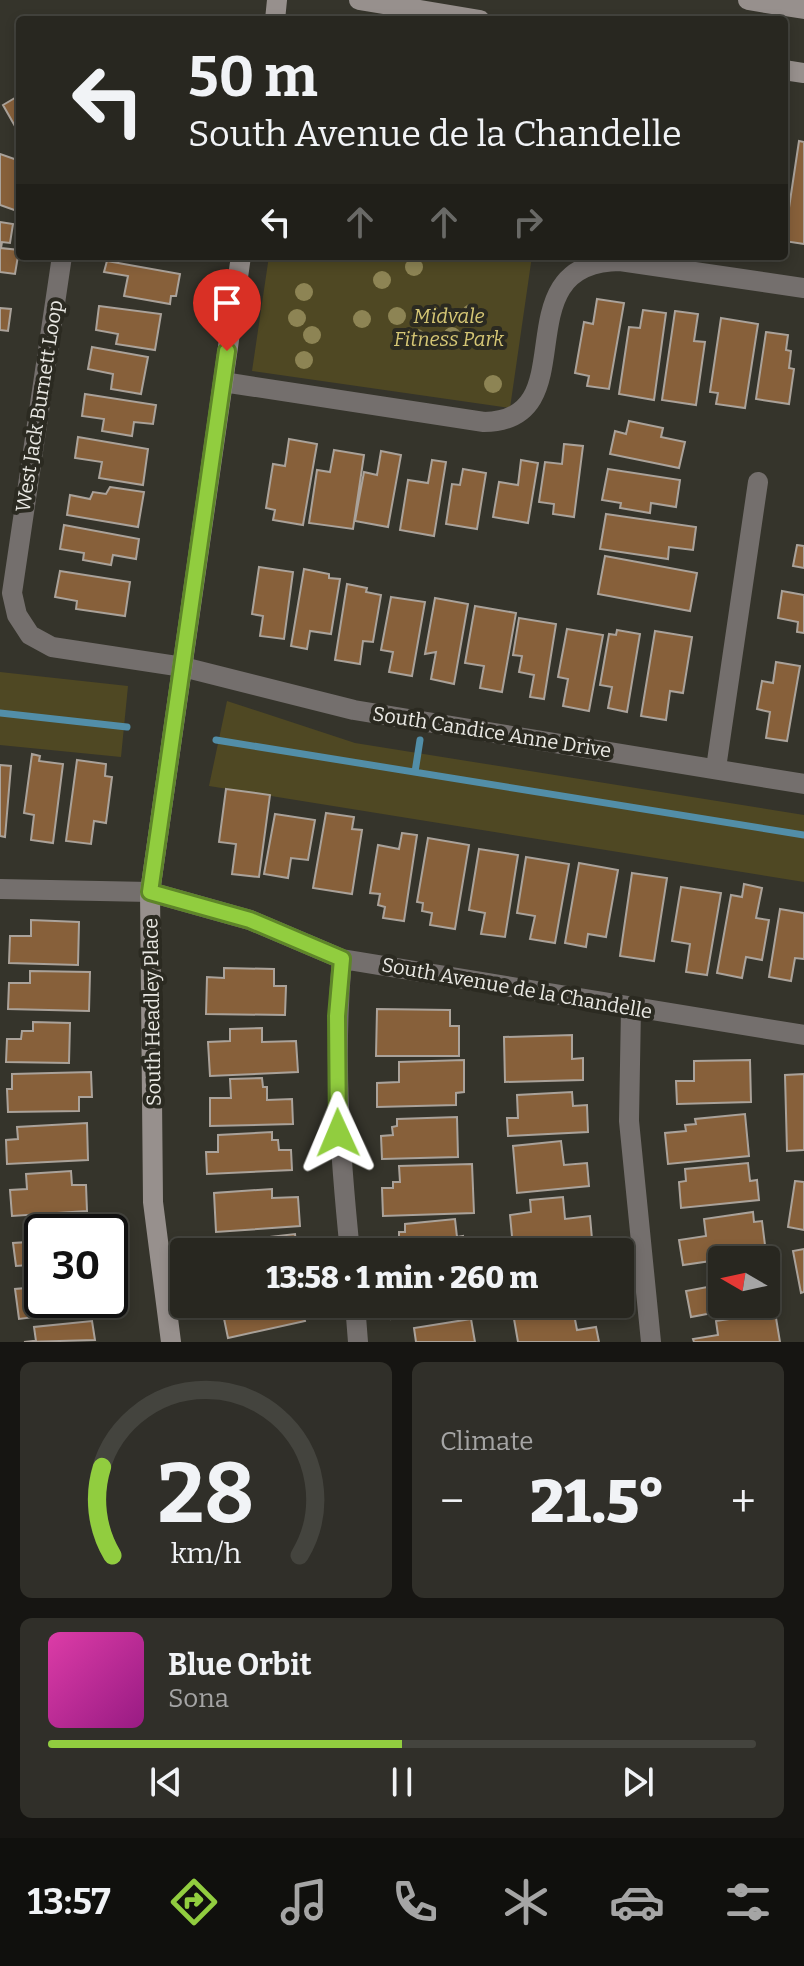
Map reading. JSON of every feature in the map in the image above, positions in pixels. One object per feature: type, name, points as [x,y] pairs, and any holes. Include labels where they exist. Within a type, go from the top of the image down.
[{"type":"street","points":[[359,0],[456,16]]},
{"type":"street","points":[[748,0],[804,9]]},
{"type":"street","name":"West Jack Burnett Loop","points":[[61,260],[12,593],[17,615],[30,635],[52,647],[183,667]]},
{"type":"street","name":"South Headley Place","points":[[171,1342],[153,1202],[150,892],[240,260]]},
{"type":"street","points":[[223,382],[484,422],[498,421],[515,415],[531,398],[541,377],[553,303],[561,285],[586,266],[603,261],[620,261],[804,288]]},
{"type":"street","points":[[716,768],[758,482]]},
{"type":"street","name":"South Candice Anne Drive","points":[[183,667],[354,710],[804,784]]},
{"type":"street","name":"South Avenue de la Chandelle","points":[[0,889],[150,892],[250,920],[342,959],[804,1035]]},
{"type":"street","points":[[342,959],[337,1016],[338,1133],[349,1238]]},
{"type":"street","points":[[631,1008],[629,1121],[651,1342]]},
{"type":"street","points":[[356,1318],[358,1342]]},
{"type":"green space","name":"Midvale Fitness Park","points":[[268,260],[531,260],[510,408],[252,371]]},
{"type":"green space","points":[[0,672],[128,686],[121,757],[0,745]]},
{"type":"green space","points":[[227,701],[355,743],[804,815],[804,882],[209,786]]},
{"type":"building","points":[[16,97],[16,128],[3,105]]},
{"type":"building","points":[[799,141],[804,142],[804,244],[788,242],[788,214]]},
{"type":"building","points":[[0,154],[16,160],[16,211],[0,205]]},
{"type":"building","points":[[0,222],[13,224],[10,243],[2,242],[1,248],[16,250],[17,260],[15,274],[0,272]]},
{"type":"building","points":[[107,261],[180,274],[176,296],[171,296],[170,304],[124,296],[128,276],[104,272]]},
{"type":"building","points":[[597,299],[624,303],[609,389],[587,386],[589,376],[575,373],[584,322],[593,324]]},
{"type":"building","points":[[99,306],[161,314],[155,350],[116,344],[118,334],[96,330]]},
{"type":"building","points":[[0,308],[11,309],[8,331],[0,330]]},
{"type":"building","points":[[643,310],[666,313],[654,400],[619,394],[629,327],[640,328]]},
{"type":"building","points":[[675,311],[698,314],[694,341],[705,342],[696,405],[662,400]]},
{"type":"building","points":[[721,318],[758,324],[745,408],[716,404],[718,393],[710,392]]},
{"type":"building","points":[[766,332],[788,335],[786,350],[791,351],[789,368],[794,369],[789,404],[756,399]]},
{"type":"building","points":[[92,347],[148,357],[141,394],[111,389],[113,374],[88,369]]},
{"type":"building","points":[[85,394],[156,405],[153,424],[134,422],[132,436],[102,431],[104,419],[82,416]]},
{"type":"building","points":[[629,421],[663,428],[661,437],[685,442],[679,468],[610,454],[615,431],[626,434]]},
{"type":"building","points":[[78,437],[148,449],[143,485],[99,478],[102,462],[75,458]]},
{"type":"building","points":[[289,439],[317,444],[303,525],[273,520],[275,510],[266,508],[273,464],[285,466]]},
{"type":"building","points":[[564,444],[583,446],[574,517],[553,514],[554,504],[539,502],[545,462],[562,464]]},
{"type":"building","points":[[334,450],[364,455],[353,529],[309,523],[317,470],[330,472]]},
{"type":"building","points":[[381,451],[401,455],[388,527],[355,521],[364,472],[377,475]]},
{"type":"building","points":[[432,460],[446,462],[434,536],[400,530],[408,480],[428,483]]},
{"type":"building","points":[[521,460],[538,463],[528,523],[493,517],[499,482],[518,485]]},
{"type":"building","points":[[463,469],[486,473],[477,529],[446,524],[452,484],[460,485]]},
{"type":"building","points":[[608,469],[680,480],[676,507],[651,503],[650,513],[620,508],[621,503],[602,500]]},
{"type":"building","points":[[110,487],[144,492],[138,527],[67,515],[70,495],[90,499],[93,492],[106,494]]},
{"type":"building","points":[[606,514],[696,527],[693,550],[669,547],[668,559],[600,549]]},
{"type":"building","points":[[64,525],[139,539],[136,559],[113,555],[111,565],[83,560],[84,553],[60,549]]},
{"type":"building","points":[[797,545],[804,546],[804,568],[793,566]]},
{"type":"building","points":[[605,556],[697,573],[690,611],[598,594]]},
{"type":"building","points":[[259,567],[293,572],[284,639],[260,636],[263,616],[252,614]]},
{"type":"building","points":[[304,569],[340,579],[331,634],[310,631],[307,649],[291,646]]},
{"type":"building","points":[[60,571],[130,582],[125,616],[76,609],[77,601],[55,597]]},
{"type":"building","points":[[347,584],[381,595],[373,642],[363,641],[360,664],[335,660]]},
{"type":"building","points":[[782,591],[804,595],[804,633],[797,632],[798,622],[778,618]]},
{"type":"building","points":[[391,597],[425,602],[412,676],[389,672],[393,652],[381,650]]},
{"type":"building","points":[[435,598],[468,604],[454,684],[431,679],[436,652],[425,654]]},
{"type":"building","points":[[475,606],[516,613],[502,692],[480,688],[484,666],[465,663]]},
{"type":"building","points":[[519,618],[556,624],[544,699],[530,697],[534,675],[519,672],[522,656],[513,655]]},
{"type":"building","points":[[567,629],[603,635],[589,711],[563,706],[568,679],[558,677]]},
{"type":"building","points":[[617,630],[640,634],[627,712],[608,708],[612,687],[600,685],[609,634],[616,635]]},
{"type":"building","points":[[655,631],[692,637],[683,693],[670,691],[666,720],[641,716]]},
{"type":"building","points":[[776,662],[800,666],[787,741],[766,738],[770,712],[757,709],[762,681],[773,683]]},
{"type":"building","points":[[32,754],[40,756],[39,761],[63,764],[53,843],[31,840],[34,815],[24,813]]},
{"type":"building","points":[[77,760],[106,764],[105,776],[112,777],[106,823],[94,821],[91,844],[66,841]]},
{"type":"building","points":[[0,765],[11,766],[5,837],[0,836]]},
{"type":"building","points":[[226,789],[270,795],[259,877],[232,874],[236,844],[219,842]]},
{"type":"building","points":[[326,813],[354,817],[352,829],[362,830],[352,894],[313,888]]},
{"type":"building","points":[[275,814],[315,820],[308,860],[291,858],[288,878],[264,874]]},
{"type":"building","points":[[402,833],[417,835],[404,921],[383,918],[385,907],[378,905],[380,894],[370,893],[378,845],[399,849]]},
{"type":"building","points":[[428,838],[469,845],[455,929],[430,925],[432,913],[422,911],[423,903],[417,902]]},
{"type":"building","points":[[479,849],[518,855],[505,937],[481,934],[485,913],[469,910]]},
{"type":"building","points":[[526,857],[569,864],[555,943],[530,939],[535,916],[517,913]]},
{"type":"building","points":[[579,863],[618,870],[606,937],[588,934],[586,947],[565,943]]},
{"type":"building","points":[[632,873],[667,878],[654,961],[620,956]]},
{"type":"building","points":[[744,884],[762,888],[756,918],[769,920],[762,960],[746,957],[742,978],[717,973],[731,895],[742,897]]},
{"type":"building","points":[[681,887],[721,893],[707,975],[686,972],[690,944],[672,941]]},
{"type":"building","points":[[780,909],[804,913],[804,959],[795,958],[791,981],[769,977]]},
{"type":"building","points":[[31,920],[79,922],[78,965],[9,963],[10,936],[31,936]]},
{"type":"building","points":[[224,968],[274,969],[274,986],[286,986],[285,1015],[206,1014],[207,977],[224,978]]},
{"type":"building","points":[[30,971],[90,972],[89,1011],[8,1009],[9,983],[30,983]]},
{"type":"building","points":[[377,1009],[450,1010],[450,1026],[459,1026],[459,1056],[376,1056]]},
{"type":"building","points":[[33,1022],[70,1023],[69,1063],[6,1062],[7,1039],[21,1039],[22,1031],[33,1031]]},
{"type":"building","points":[[262,1028],[262,1042],[296,1041],[298,1072],[210,1076],[208,1042],[230,1041],[230,1029]]},
{"type":"building","points":[[572,1035],[572,1059],[583,1058],[583,1080],[505,1082],[504,1037]]},
{"type":"building","points":[[464,1060],[464,1092],[456,1093],[456,1105],[377,1107],[377,1083],[399,1082],[399,1062]]},
{"type":"building","points":[[750,1060],[751,1102],[677,1104],[676,1081],[694,1081],[694,1061]]},
{"type":"building","points":[[91,1072],[92,1097],[79,1097],[79,1111],[8,1112],[7,1089],[12,1089],[12,1074]]},
{"type":"building","points":[[804,1074],[804,1150],[787,1151],[785,1075]]},
{"type":"building","points":[[262,1078],[263,1087],[267,1087],[267,1100],[292,1099],[293,1124],[210,1126],[210,1098],[231,1098],[230,1079]]},
{"type":"building","points":[[572,1092],[573,1106],[587,1105],[588,1132],[508,1136],[507,1118],[518,1118],[517,1095]]},
{"type":"building","points":[[745,1114],[749,1156],[668,1164],[665,1133],[686,1131],[685,1125],[696,1124],[695,1119]]},
{"type":"building","points":[[457,1117],[458,1157],[382,1159],[381,1136],[393,1135],[392,1127],[397,1126],[397,1119]]},
{"type":"building","points":[[87,1123],[88,1160],[7,1164],[6,1140],[18,1139],[17,1127]]},
{"type":"building","points":[[272,1132],[272,1140],[278,1140],[279,1150],[291,1150],[292,1170],[207,1174],[206,1152],[218,1152],[218,1135]]},
{"type":"building","points":[[561,1141],[564,1165],[587,1163],[589,1186],[517,1193],[513,1146]]},
{"type":"building","points":[[748,1163],[750,1181],[757,1180],[759,1200],[681,1208],[679,1182],[686,1181],[685,1169]]},
{"type":"building","points":[[472,1164],[474,1213],[383,1216],[382,1188],[393,1188],[393,1182],[400,1182],[399,1166]]},
{"type":"building","points":[[71,1171],[72,1185],[86,1185],[87,1211],[12,1216],[10,1190],[27,1189],[26,1174]]},
{"type":"building","points":[[795,1181],[804,1182],[804,1230],[788,1227]]},
{"type":"building","points":[[272,1189],[272,1198],[298,1197],[300,1226],[216,1232],[214,1193]]},
{"type":"building","points":[[563,1197],[565,1219],[590,1216],[592,1238],[512,1238],[510,1215],[531,1212],[530,1200]]},
{"type":"building","points":[[753,1212],[754,1222],[762,1221],[765,1246],[708,1246],[708,1261],[683,1265],[679,1240],[706,1236],[704,1219]]},
{"type":"building","points":[[455,1219],[457,1237],[463,1238],[399,1238],[399,1232],[405,1232],[405,1224]]},
{"type":"building","points":[[295,1234],[295,1238],[260,1238]]},
{"type":"building","points":[[24,1242],[24,1265],[16,1266],[13,1243]]},
{"type":"building","points":[[804,1249],[804,1292],[801,1293],[793,1251]]},
{"type":"building","points":[[708,1287],[708,1314],[691,1317],[686,1291]]},
{"type":"building","points":[[24,1288],[24,1318],[27,1318],[19,1319],[15,1289]]},
{"type":"building","points":[[224,1318],[304,1318],[305,1321],[228,1338]]},
{"type":"building","points":[[575,1318],[577,1330],[596,1327],[599,1342],[518,1342],[514,1319]]},
{"type":"building","points":[[776,1318],[780,1342],[694,1342],[693,1339],[718,1335],[716,1321]]},
{"type":"building","points":[[471,1319],[475,1342],[416,1342],[414,1328]]},
{"type":"building","points":[[92,1321],[95,1340],[24,1342],[36,1341],[34,1327]]},
{"type":"waterway","points":[[0,713],[127,727]]},
{"type":"waterway","points":[[216,740],[804,835]]},
{"type":"waterway","points":[[415,772],[420,740]]},
{"type":"route","points":[[227,351],[150,892],[250,920],[342,959],[337,1016],[338,1133]]}]
